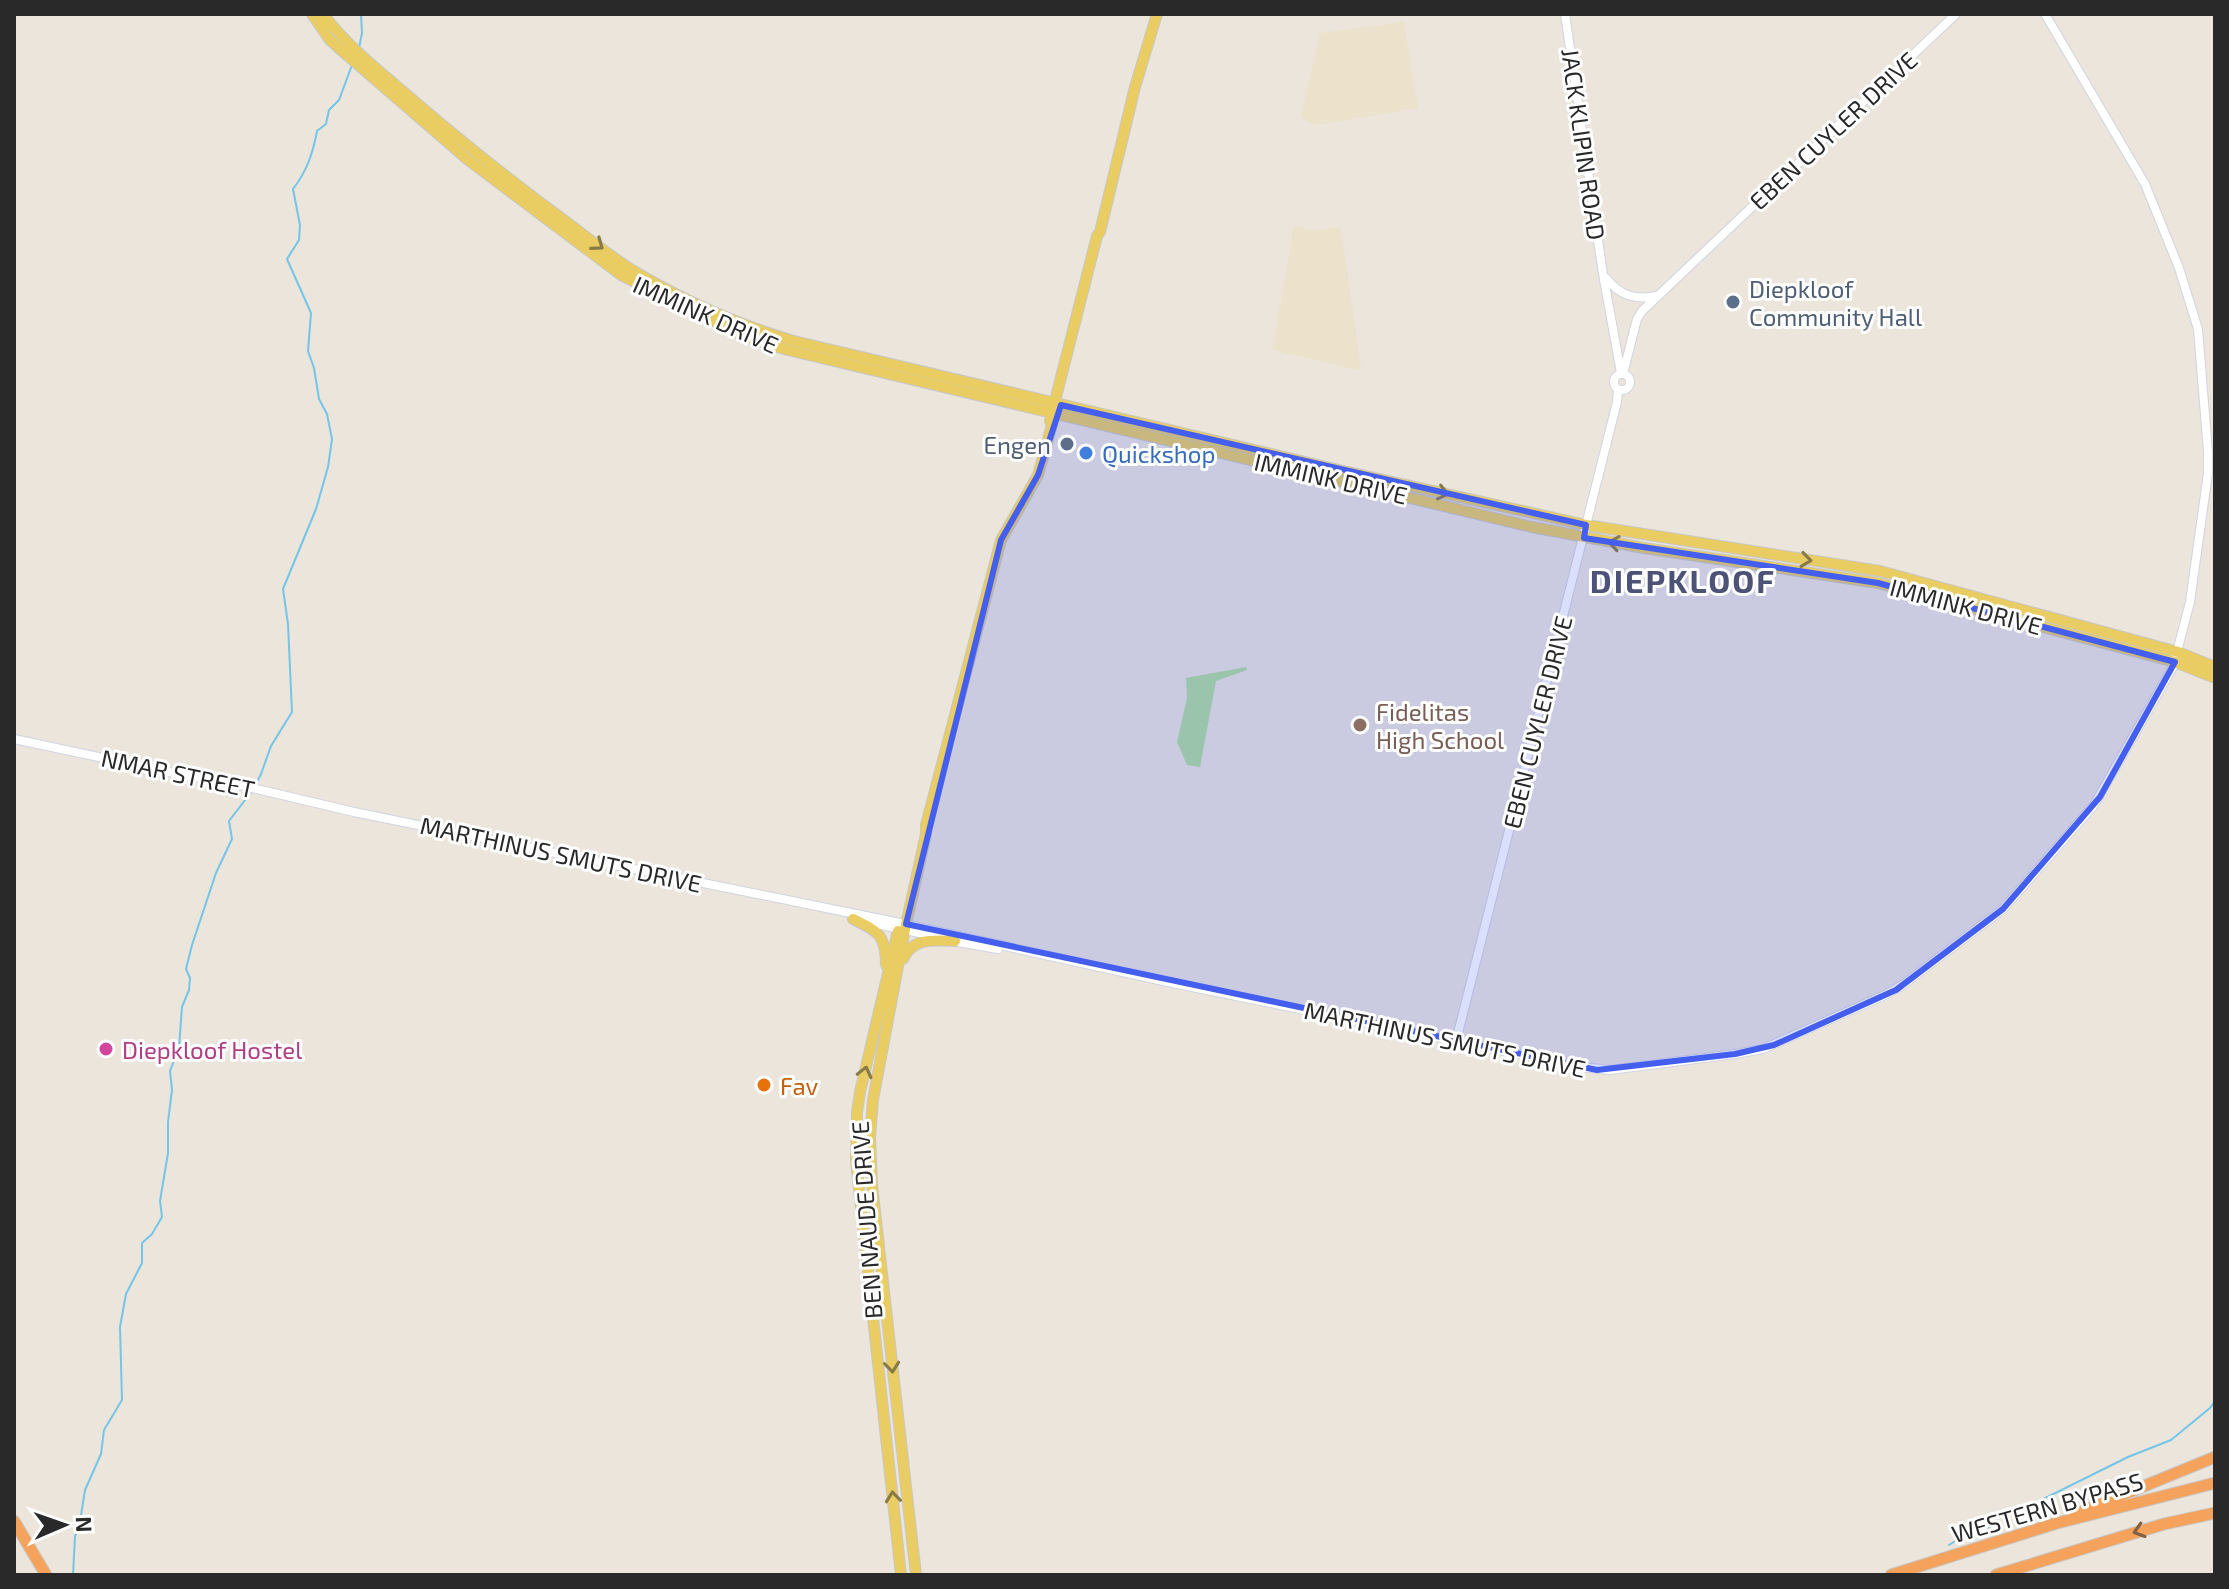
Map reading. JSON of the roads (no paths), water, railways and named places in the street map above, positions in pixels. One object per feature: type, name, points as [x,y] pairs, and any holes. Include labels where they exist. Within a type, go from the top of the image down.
[{"type":"highway","points":[[2057,1523],[2215,1457]]},
{"type":"highway","name":"WESTERN BYPASS","points":[[1891,1575],[2057,1523],[2215,1483]]},
{"type":"highway","name":"WESTERN BYPASS","points":[[1996,1575],[2164,1524],[2215,1513]]},
{"type":"highway","points":[[14,1521],[46,1575]]},
{"type":"main road","name":"IMMINK DRIVE","points":[[312,14],[329,39],[374,65],[513,182],[626,266],[752,329],[1584,538],[1878,583],[2215,667]]},
{"type":"main road","name":"IMMINK DRIVE","points":[[323,14],[373,78],[467,159],[585,249],[629,281],[761,342],[1586,525],[1880,571],[2177,657],[2215,678]]},
{"type":"main road","name":"BEN NAUDE DRIVE","points":[[916,1575],[871,1162],[873,1100],[891,983],[926,825],[1001,540],[1038,475],[1052,425],[1056,422],[1135,87],[1157,14]]},
{"type":"main road","points":[[853,919],[874,929],[883,940],[891,983]]},
{"type":"main road","points":[[891,983],[911,947],[925,941],[955,941]]},
{"type":"main road","name":"BEN NAUDE DRIVE","points":[[891,983],[860,1092],[856,1161],[901,1575]]},
{"type":"street","name":"JACK KLIPIN ROAD","points":[[1565,14],[1603,274]]},
{"type":"street","name":"EBEN CUYLER DRIVE","points":[[1456,1041],[1620,390],[1630,383],[1622,375],[1639,314],[1956,14]]},
{"type":"street","name":"MARTHINUS SMUTS DRIVE","points":[[342,809],[1597,1070],[1763,1049],[1896,990],[2003,909],[2100,797],[2177,657],[2190,602],[2208,473],[2196,317],[2145,184],[2045,14]]},
{"type":"street","points":[[1603,274],[1615,288],[1628,296],[1658,296]]},
{"type":"street","points":[[1603,274],[1622,375],[1613,383],[1620,390]]},
{"type":"street","name":"NMAR STREET","points":[[14,739],[342,809]]},
{"type":"street","name":"MARTHINUS SMUTS DRIVE","points":[[779,899],[853,919],[902,926]]},
{"type":"street","points":[[902,926],[982,947],[1026,951]]},
{"type":"waterway","points":[[359,48],[361,14]]},
{"type":"waterway","points":[[255,786],[271,746],[292,712],[288,624],[283,589],[316,509],[332,439],[308,351],[311,313],[287,259],[299,240],[300,225],[293,189],[309,162],[317,131],[326,124],[329,110],[339,100],[352,65]]},
{"type":"waterway","points":[[73,1575],[75,1536],[85,1490],[101,1454],[104,1430],[122,1400],[120,1327],[126,1294],[142,1263],[142,1243],[152,1234],[162,1217],[160,1201],[168,1153],[172,1090],[170,1071],[179,1048],[182,1007],[189,990],[190,978],[186,969],[216,873],[232,839],[229,821],[252,791]]},
{"type":"waterway","points":[[1949,1545],[1973,1530],[1991,1527],[2003,1513],[2027,1507],[2128,1457],[2171,1440],[2215,1401]]},
{"type":"place","name":"Diepkloof Community Hall","points":[[1733,302]]},
{"type":"place","name":"Engen","points":[[1067,444]]},
{"type":"place","name":"Quickshop","points":[[1086,453]]},
{"type":"place","name":"Fidelitas High School","points":[[1360,725]]},
{"type":"place","name":"Diepkloof Hostel","points":[[106,1049]]},
{"type":"place","name":"Fav","points":[[764,1085]]},
{"type":"district","name":"DIEPKLOOF","points":[[1683,580]]}]
